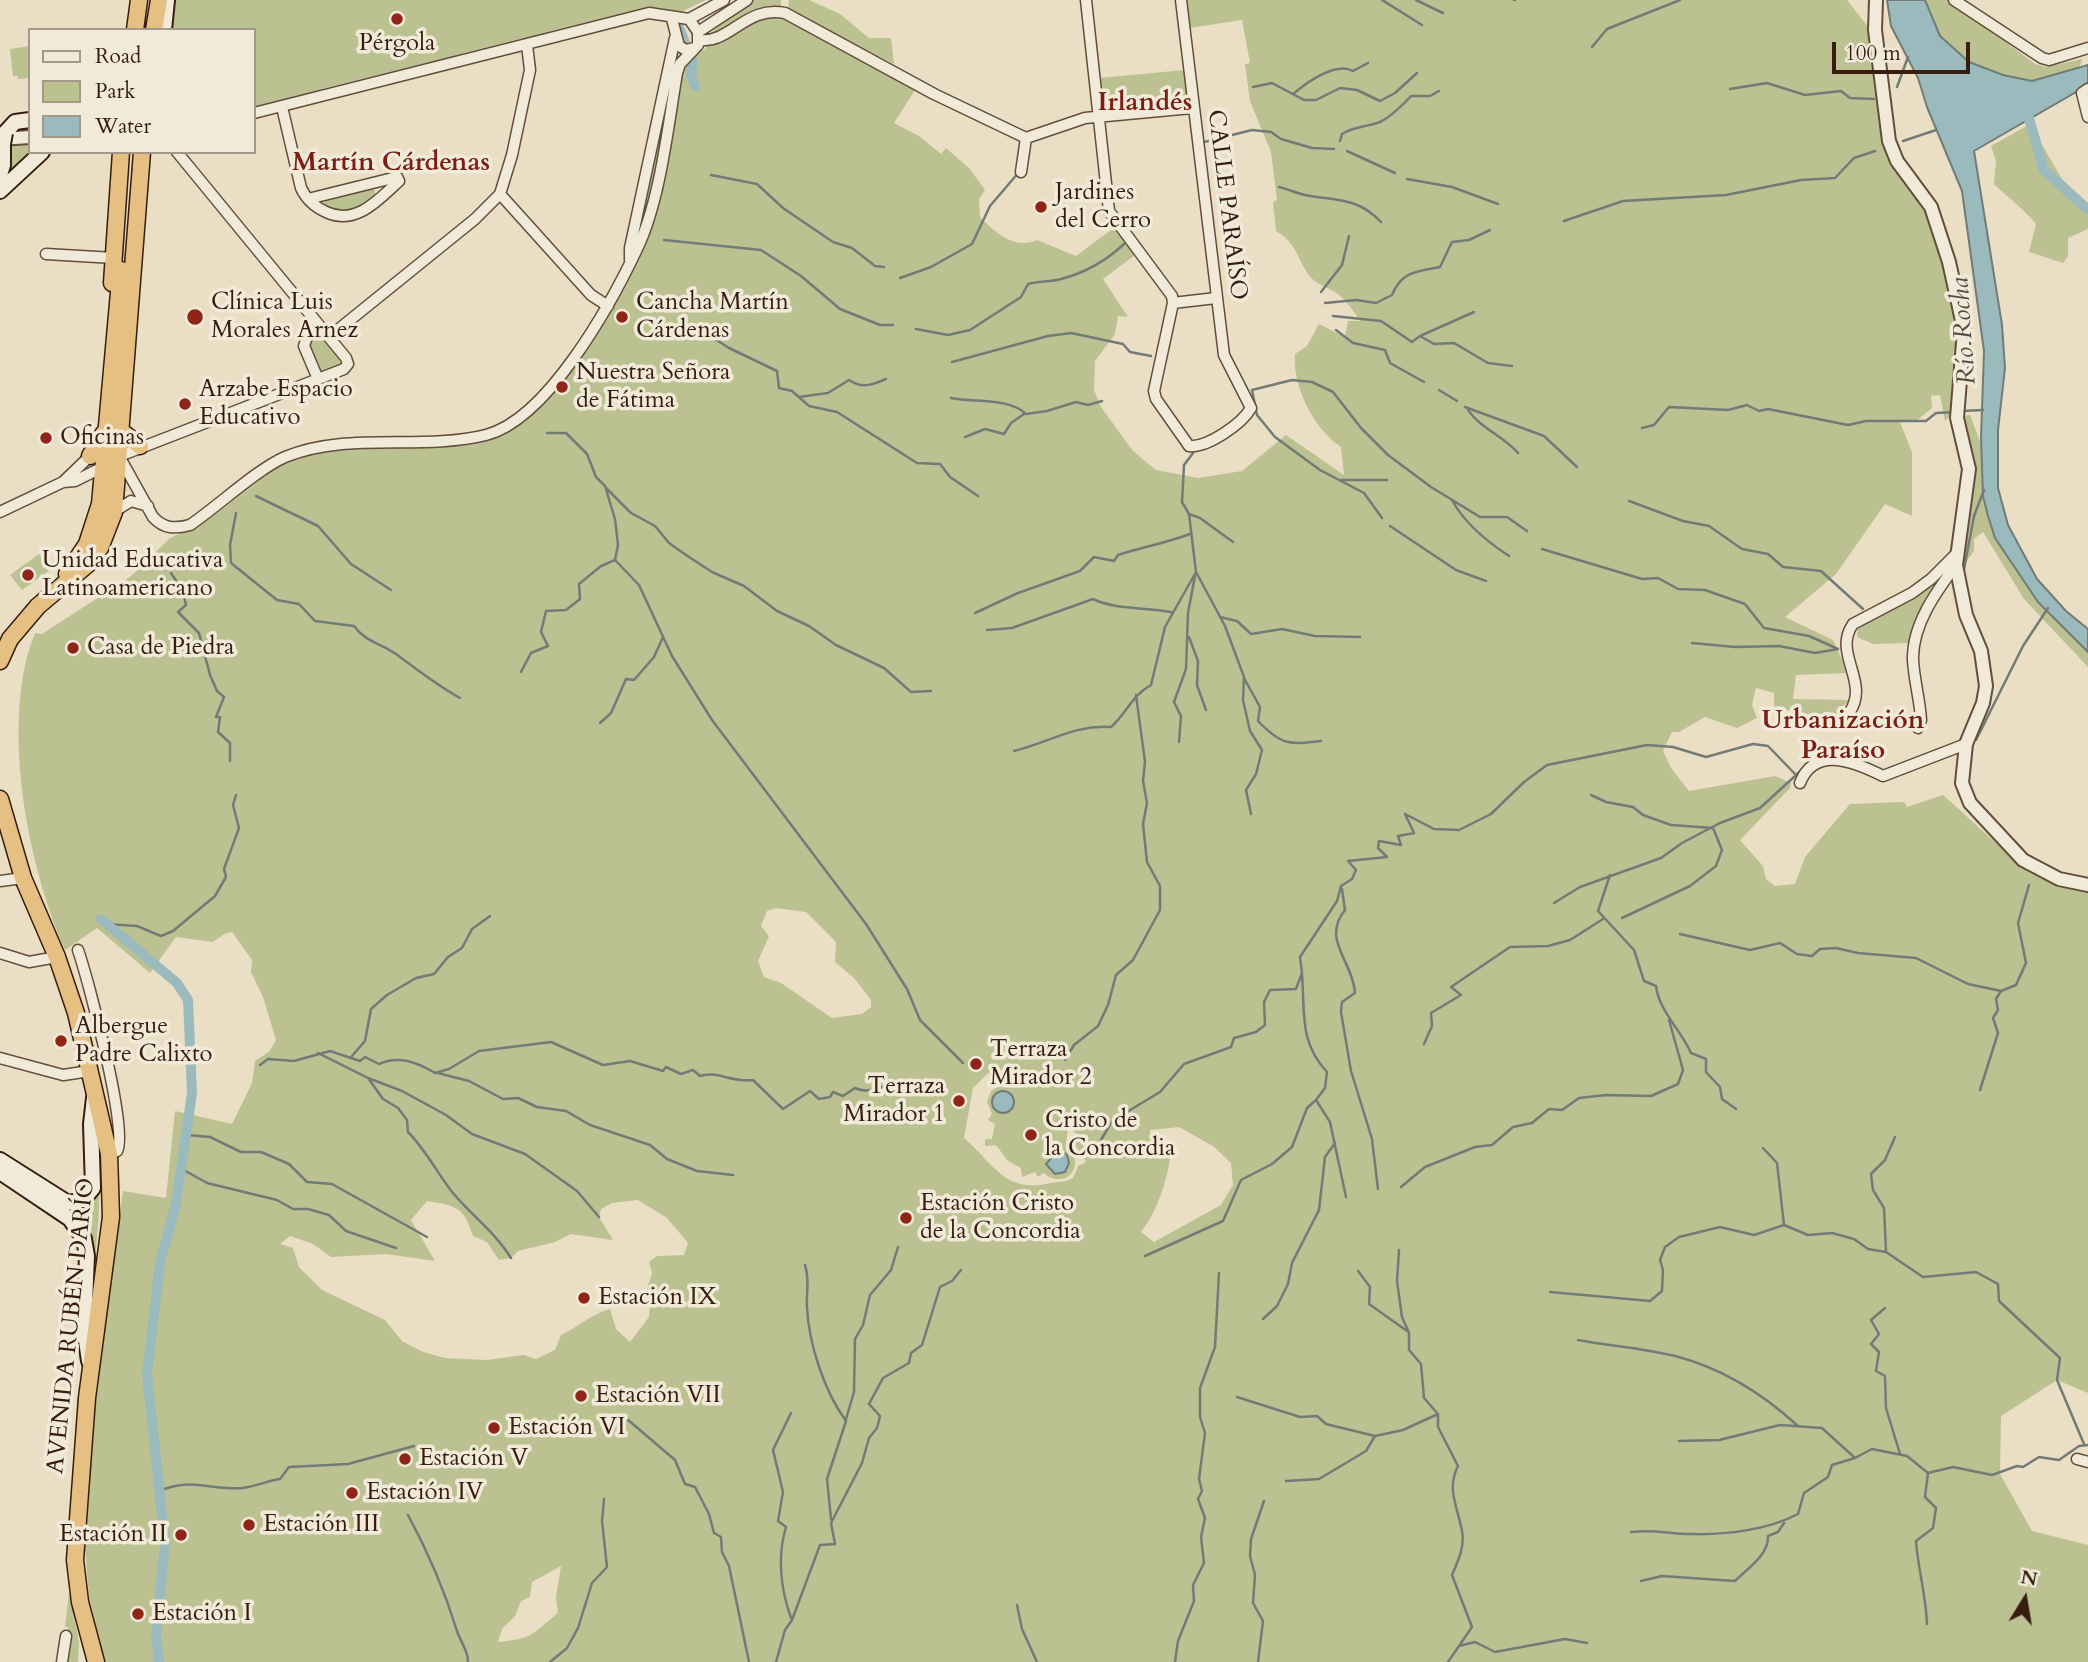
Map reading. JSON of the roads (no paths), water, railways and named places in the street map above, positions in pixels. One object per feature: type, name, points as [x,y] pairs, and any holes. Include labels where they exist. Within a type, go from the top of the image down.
[{"type":"highway","points":[[135,28],[140,0]]},
{"type":"highway","points":[[140,0],[141,28]]},
{"type":"highway","points":[[147,28],[150,0]]},
{"type":"highway","points":[[155,28],[159,0]]},
{"type":"highway","points":[[121,154],[112,283],[124,304]]},
{"type":"highway","points":[[0,662],[10,639],[62,582],[82,552],[96,522],[104,459],[114,429],[132,154]]},
{"type":"highway","points":[[124,304],[129,284],[141,154]]},
{"type":"highway","points":[[124,304],[138,285],[150,154]]},
{"type":"highway","points":[[114,429],[140,446]]},
{"type":"highway","points":[[62,582],[88,564],[100,548],[114,512],[104,459],[114,429]]},
{"type":"highway","name":"AVENIDA RUBÉN DARÍO","points":[[0,799],[23,878],[57,957],[76,1013],[109,1154],[111,1217],[90,1369],[75,1560],[80,1602],[96,1662]]},
{"type":"main road","points":[[128,28],[132,0]]},
{"type":"main road","points":[[164,28],[167,0]]},
{"type":"main road","points":[[0,175],[9,130]]},
{"type":"main road","points":[[0,191],[40,154]]},
{"type":"main road","points":[[0,1160],[68,1203],[83,1200],[93,1188],[91,1124],[95,1090]]},
{"type":"main road","points":[[0,1172],[70,1219],[84,1239],[87,1256],[84,1327],[90,1369]]},
{"type":"street","points":[[256,113],[649,13],[673,19],[690,19],[724,0]]},
{"type":"street","points":[[675,38],[682,49],[698,40],[747,0]]},
{"type":"street","points":[[1086,0],[1109,211],[1172,296],[1173,303],[1216,298]]},
{"type":"street","name":"CALLE PARAÍSO","points":[[1173,303],[1154,391],[1156,399],[1189,446],[1199,447],[1246,417],[1251,408],[1224,355],[1181,0]]},
{"type":"street","points":[[1876,0],[1875,30],[1889,141],[1897,161],[1931,207],[1964,330],[1957,418],[1969,469],[1956,559],[1966,615],[1980,651],[1986,686],[1983,703],[1966,744],[1962,783],[1970,803],[1994,833],[2023,860],[2047,875],[2088,885]]},
{"type":"street","points":[[1954,0],[2042,58],[2049,60],[2088,48]]},
{"type":"street","points":[[104,459],[148,507],[160,525],[180,528],[190,525],[285,457],[332,447],[452,440],[500,429],[518,418],[551,385],[608,306],[637,249],[659,174],[680,64],[698,40],[714,38],[759,13],[785,13],[934,94],[1026,138],[1085,118],[1192,108]]},
{"type":"street","points":[[630,260],[630,248],[675,38],[673,19]]},
{"type":"street","points":[[690,19],[698,40]]},
{"type":"street","points":[[329,337],[475,219],[500,194],[512,155],[530,71],[527,45]]},
{"type":"street","points":[[2085,91],[2088,117]]},
{"type":"street","points":[[282,107],[301,188],[308,199],[328,213],[355,215],[399,181],[397,177],[308,199]]},
{"type":"street","points":[[9,130],[28,136]]},
{"type":"street","points":[[1021,172],[1026,138]]},
{"type":"street","points":[[0,512],[104,459],[345,369],[348,364],[346,358],[179,154]]},
{"type":"street","points":[[500,194],[591,295],[608,306]]},
{"type":"street","points":[[47,254],[114,258]]},
{"type":"street","points":[[318,379],[304,346],[307,337],[321,327]]},
{"type":"street","points":[[63,482],[75,481],[104,459]]},
{"type":"street","points":[[114,512],[131,501],[148,507]]},
{"type":"street","points":[[1849,713],[1856,704],[1856,689],[1854,672],[1844,644],[1846,634],[1853,624],[1931,579],[1956,559]]},
{"type":"street","points":[[1918,728],[1921,720],[1913,659],[1916,641],[1927,610],[1956,559]]},
{"type":"street","points":[[1800,783],[1812,765],[1823,759],[1848,762],[1883,776],[1966,744]]},
{"type":"street","points":[[0,881],[23,878]]},
{"type":"street","points":[[78,950],[105,1049],[121,1136],[117,1151],[109,1154]]},
{"type":"street","points":[[0,953],[29,962],[57,957]]},
{"type":"street","points":[[76,1013],[93,1003]]},
{"type":"street","points":[[0,1059],[63,1075],[90,1071]]},
{"type":"street","points":[[2077,1459],[2088,1462]]},
{"type":"street","points":[[62,1662],[66,1636]]},
{"type":"water","name":"Río Rocha","points":[[1887,0],[1925,0],[1940,36],[1969,62],[2003,75],[2032,81],[2088,65],[2088,85],[1974,151],[2002,325],[2005,368],[1998,430],[1998,488],[2008,525],[2037,579],[2066,611],[2088,629],[2088,652],[2038,602],[1995,538],[1988,516],[1983,496],[1981,438],[1984,351],[1962,191],[1927,107],[1918,78],[1891,26]]},
{"type":"water","points":[[1003,1091],[1013,1098],[1014,1102],[1007,1112],[1003,1113],[993,1106],[992,1102],[999,1092]]},
{"type":"water","points":[[1059,1149],[1067,1155],[1069,1163],[1065,1172],[1055,1174],[1046,1164]]},
{"type":"waterway","points":[[1382,0],[1422,25]]},
{"type":"waterway","points":[[1416,0],[1443,13]]},
{"type":"waterway","points":[[1592,47],[1607,29],[1680,0]]},
{"type":"waterway","points":[[678,25],[686,45]]},
{"type":"waterway","points":[[1897,87],[1908,57]]},
{"type":"waterway","points":[[693,61],[691,76],[695,86]]},
{"type":"waterway","points":[[1293,94],[1313,79],[1330,71],[1353,71],[1368,63]]},
{"type":"waterway","points":[[1253,87],[1272,83],[1304,100],[1316,100],[1340,88],[1357,90],[1380,101],[1395,93],[1417,73]]},
{"type":"waterway","points":[[1730,89],[1767,83],[1805,95],[1841,91],[1850,98],[1874,99]]},
{"type":"waterway","points":[[1340,141],[1342,134],[1347,131],[1384,120],[1411,96],[1430,96],[1439,91]]},
{"type":"waterway","points":[[2026,108],[2044,170],[2088,210]]},
{"type":"waterway","points":[[1204,142],[1252,130],[1271,132],[1281,139],[1312,148],[1334,149]]},
{"type":"waterway","points":[[1903,141],[1936,130]]},
{"type":"waterway","points":[[1347,151],[1395,173]]},
{"type":"waterway","points":[[1564,221],[1623,201],[1726,195],[1801,180],[1835,178],[1854,158],[1875,151]]},
{"type":"waterway","points":[[900,278],[931,267],[972,244],[990,206],[1019,172]]},
{"type":"waterway","points":[[711,175],[757,184],[783,208],[833,242],[852,248],[875,266],[884,267]]},
{"type":"waterway","points":[[1407,179],[1452,187],[1498,204]]},
{"type":"waterway","points":[[1279,187],[1305,195],[1355,204],[1381,222]]},
{"type":"waterway","points":[[1325,303],[1356,300],[1376,303],[1392,295],[1405,277],[1440,267],[1452,242],[1469,240],[1490,230]]},
{"type":"waterway","points":[[1321,292],[1342,265],[1349,236]]},
{"type":"waterway","points":[[664,240],[761,250],[801,276],[840,309],[880,325],[893,325]]},
{"type":"waterway","points":[[916,329],[948,335],[970,330],[1021,297],[1028,284],[1057,280],[1087,270],[1124,244]]},
{"type":"waterway","points":[[1420,336],[1474,312]]},
{"type":"waterway","points":[[1333,316],[1381,321],[1412,342],[1420,336],[1434,344],[1454,343],[1488,363],[1512,366]]},
{"type":"waterway","points":[[647,318],[667,327],[704,332],[729,348],[777,371],[779,388],[792,391],[809,406],[837,412],[917,463],[940,464],[950,477],[978,496]]},
{"type":"waterway","points":[[1336,330],[1353,343],[1385,350],[1390,363],[1424,382]]},
{"type":"waterway","points":[[952,362],[1048,336],[1071,333],[1123,344],[1130,352],[1151,356]]},
{"type":"waterway","points":[[799,397],[828,393],[849,380],[867,385],[886,379]]},
{"type":"waterway","points":[[1382,518],[1364,493],[1320,470],[1275,437],[1257,415],[1252,390],[1292,380],[1312,382],[1333,392],[1361,428],[1388,455],[1431,487],[1480,517],[1507,517],[1527,531]]},
{"type":"waterway","points":[[1439,390],[1457,401]]},
{"type":"waterway","points":[[951,398],[1010,405],[1026,414],[1076,402],[1088,405],[1102,401]]},
{"type":"waterway","points":[[1642,428],[1654,425],[1669,407],[1728,410],[1747,405],[1759,411],[1768,409],[1848,425],[1866,421],[1926,421],[1936,413],[1955,412]]},
{"type":"waterway","points":[[1465,407],[1544,436],[1577,467]]},
{"type":"waterway","points":[[1468,410],[1518,453]]},
{"type":"waterway","points":[[1962,411],[1983,410]]},
{"type":"waterway","points":[[965,437],[985,429],[1004,434],[1011,423],[1024,414]]},
{"type":"waterway","points":[[547,433],[566,433],[587,454],[596,477],[605,486],[615,519],[618,545],[615,560],[639,585],[672,656],[712,720],[866,924],[907,989],[920,1020],[963,1063]]},
{"type":"waterway","points":[[1014,751],[1073,731],[1111,727],[1139,694],[1151,685],[1165,627],[1196,572],[1189,514],[1182,502],[1184,465],[1193,453]]},
{"type":"waterway","points":[[1341,480],[1387,480]]},
{"type":"waterway","points":[[606,488],[631,513],[655,526],[669,543],[712,572],[744,586],[777,611],[809,626],[836,645],[884,668],[911,692],[931,691]]},
{"type":"waterway","points":[[1963,575],[1974,516],[1984,490]]},
{"type":"waterway","points":[[256,496],[318,526],[351,564],[391,590]]},
{"type":"waterway","points":[[1452,500],[1463,517],[1477,531],[1509,556]]},
{"type":"waterway","points":[[1629,501],[1683,521],[1709,526],[1742,549],[1768,554],[1783,567],[1821,571],[1863,609]]},
{"type":"waterway","points":[[236,513],[230,545],[231,563],[277,600],[299,604],[315,621],[354,626],[364,636],[460,698]]},
{"type":"waterway","points":[[1189,514],[1200,518],[1233,542]]},
{"type":"waterway","points":[[1390,526],[1456,570],[1486,581]]},
{"type":"waterway","points":[[975,613],[1018,593],[1080,571],[1094,557],[1114,561],[1118,555],[1190,534]]},
{"type":"waterway","points":[[1542,549],[1642,579],[1658,578],[1678,589],[1705,590],[1745,604],[1764,628],[1809,636],[1838,649]]},
{"type":"waterway","points":[[521,672],[531,653],[548,646],[541,632],[546,611],[566,610],[580,599],[579,584],[601,566],[615,560]]},
{"type":"waterway","points":[[1196,572],[1225,626],[1244,677],[1243,700],[1250,731],[1262,750],[1256,774],[1246,790],[1251,814]]},
{"type":"waterway","points":[[171,573],[180,587]]},
{"type":"waterway","points":[[1179,742],[1181,716],[1174,702],[1186,669],[1188,613],[1195,576]]},
{"type":"waterway","points":[[183,593],[186,605],[178,612],[199,633],[210,675],[217,691],[224,697],[216,717],[220,717],[218,732],[230,743],[230,761]]},
{"type":"waterway","points":[[987,630],[1012,628],[1093,599],[1121,607],[1171,612]]},
{"type":"waterway","points":[[1976,740],[2023,646],[2048,608]]},
{"type":"waterway","points":[[1220,617],[1237,621],[1251,634],[1282,629],[1315,636],[1360,637]]},
{"type":"waterway","points":[[600,723],[611,713],[626,679],[634,680],[654,657],[663,637]]},
{"type":"waterway","points":[[1189,637],[1198,661],[1197,685],[1206,710]]},
{"type":"waterway","points":[[1692,643],[1735,647],[1779,646],[1815,653],[1838,649]]},
{"type":"waterway","points":[[1244,678],[1260,707],[1258,721],[1273,735],[1293,743],[1321,741]]},
{"type":"waterway","points":[[1065,1060],[1074,1045],[1098,1026],[1108,1005],[1116,975],[1133,960],[1160,910],[1160,886],[1147,862],[1143,824],[1147,803],[1143,781],[1145,762],[1136,695]]},
{"type":"waterway","points":[[1101,1140],[1112,1121],[1160,1092],[1184,1064],[1231,1047],[1234,1038],[1256,1032],[1265,1025],[1264,1002],[1270,990],[1296,989],[1302,973],[1300,957],[1337,901],[1341,886],[1352,879],[1356,870],[1348,861],[1387,857],[1378,848],[1379,841],[1401,845],[1398,836],[1414,833],[1405,814],[1434,829],[1459,830],[1491,814],[1524,782],[1547,765],[1647,745],[1673,747],[1706,757],[1753,744],[1768,746],[1795,774]]},
{"type":"waterway","points":[[1554,903],[1580,887],[1661,858],[1682,843],[1720,823],[1760,808],[1806,766]]},
{"type":"waterway","points":[[106,924],[137,926],[161,936],[173,931],[215,896],[226,877],[224,869],[239,828],[233,805],[236,795]]},
{"type":"waterway","points":[[1591,795],[1606,802],[1633,807],[1643,815],[1671,825],[1713,828],[1722,850],[1716,866],[1690,886],[1622,918]]},
{"type":"waterway","points":[[1610,875],[1598,911],[1634,950],[1644,981],[1656,986],[1661,1004],[1691,1053],[1706,1059],[1706,1072],[1720,1087],[1722,1099],[1736,1109]]},
{"type":"waterway","points":[[1980,1090],[1998,1033],[1993,1018],[1998,1010],[1996,999],[2001,991],[2016,985],[2026,963],[2018,923],[2029,885]]},
{"type":"waterway","points":[[1342,889],[1345,910],[1338,921],[1337,941],[1355,993],[1342,1002],[1341,1012],[1351,1071],[1372,1139],[1378,1189]]},
{"type":"waterway","points":[[352,1056],[365,1041],[371,1009],[387,995],[416,978],[434,974],[448,957],[462,948],[472,929],[490,916]]},
{"type":"waterway","points":[[101,919],[177,983],[188,1000],[192,1093],[176,1203],[160,1263],[147,1374],[165,1543],[156,1636],[159,1662]]},
{"type":"waterway","points":[[1424,1044],[1432,1026],[1431,1013],[1461,995],[1451,987],[1510,947],[1548,946],[1570,940],[1603,919]]},
{"type":"waterway","points":[[1680,934],[1750,950],[1780,943],[1797,954],[1812,956],[1820,949],[1836,948],[1858,953],[1916,958],[1968,984],[2001,991]]},
{"type":"waterway","points":[[1302,974],[1308,1038],[1318,1061],[1327,1072],[1325,1088],[1316,1100],[1330,1122],[1346,1197]]},
{"type":"waterway","points":[[1401,1187],[1425,1167],[1475,1147],[1492,1145],[1513,1127],[1532,1123],[1549,1109],[1562,1110],[1579,1098],[1606,1095],[1651,1096],[1678,1084],[1683,1070],[1669,1020]]},
{"type":"waterway","points":[[260,1065],[268,1059],[294,1061],[330,1051],[360,1061],[365,1057],[379,1064],[393,1060],[407,1061],[435,1073],[449,1069],[479,1051],[551,1042],[603,1065],[630,1061],[663,1071],[666,1067],[681,1074],[693,1070],[700,1076],[753,1080],[783,1109],[810,1091],[819,1099],[830,1097],[833,1092],[843,1096],[855,1088],[872,1090],[901,1080]]},
{"type":"waterway","points":[[318,1053],[368,1078],[383,1099],[398,1108],[407,1120],[408,1132],[447,1185],[511,1258]]},
{"type":"waterway","points":[[438,1073],[469,1081],[503,1099],[518,1098],[537,1107],[566,1111],[590,1125],[650,1145],[667,1159],[697,1171],[733,1175]]},
{"type":"waterway","points":[[368,1078],[402,1091],[446,1115],[472,1134],[525,1154],[577,1191],[599,1217]]},
{"type":"waterway","points":[[1145,1256],[1223,1221],[1241,1180],[1272,1164],[1292,1147],[1307,1108],[1316,1100]]},
{"type":"waterway","points":[[187,1135],[210,1137],[241,1152],[261,1152],[289,1164],[307,1182],[332,1184],[427,1237]]},
{"type":"waterway","points":[[1886,1251],[1884,1208],[1873,1190],[1871,1174],[1885,1160],[1895,1137]]},
{"type":"waterway","points":[[1263,1319],[1277,1306],[1288,1284],[1292,1263],[1319,1210],[1325,1157],[1335,1143]]},
{"type":"waterway","points":[[1763,1148],[1777,1163],[1784,1225]]},
{"type":"waterway","points":[[182,1169],[207,1183],[277,1200],[293,1209],[308,1209],[329,1215],[346,1231],[396,1248]]},
{"type":"waterway","points":[[1550,1292],[1650,1301],[1662,1291],[1663,1270],[1660,1260],[1665,1247],[1679,1237],[1720,1227],[1754,1235],[1784,1225],[1808,1235],[1832,1233],[1854,1239],[1868,1249],[1886,1252],[1923,1277],[1976,1272],[1998,1284],[1999,1301],[2060,1358],[2057,1380],[2084,1444]]},
{"type":"waterway","points":[[846,1419],[854,1392],[855,1339],[863,1325],[870,1295],[891,1270],[898,1247]]},
{"type":"waterway","points":[[1399,1250],[1397,1281],[1402,1317],[1409,1333],[1409,1350],[1421,1364],[1424,1398],[1438,1414],[1438,1427],[1458,1466],[1453,1491],[1463,1543],[1452,1575],[1472,1627],[1459,1646]]},
{"type":"waterway","points":[[805,1265],[808,1322],[814,1352],[831,1396],[846,1421],[827,1479],[831,1519]]},
{"type":"waterway","points":[[776,1662],[785,1630],[792,1620],[820,1545],[835,1544],[831,1523],[862,1463],[869,1438],[877,1428],[880,1416],[869,1404],[883,1378],[909,1363],[911,1353],[922,1345],[940,1287],[952,1281],[961,1270]]},
{"type":"waterway","points":[[1358,1271],[1370,1287],[1369,1304],[1407,1331]]},
{"type":"waterway","points":[[1175,1662],[1178,1641],[1194,1601],[1193,1585],[1204,1563],[1201,1537],[1205,1518],[1198,1499],[1202,1491],[1199,1479],[1205,1433],[1200,1417],[1200,1388],[1215,1347],[1219,1273]]},
{"type":"waterway","points":[[1885,1308],[1871,1320],[1879,1334],[1871,1344],[1879,1352],[1876,1371],[1885,1376],[1886,1408],[1900,1454]]},
{"type":"waterway","points":[[1578,1340],[1663,1353],[1692,1361],[1725,1375],[1756,1393],[1798,1426]]},
{"type":"waterway","points":[[1237,1397],[1300,1417],[1317,1416],[1326,1424],[1375,1436],[1403,1430],[1438,1414]]},
{"type":"waterway","points":[[791,1413],[773,1450],[783,1492],[778,1521],[786,1527],[781,1573],[791,1618]]},
{"type":"waterway","points":[[627,1419],[675,1460],[685,1484],[695,1487],[709,1514],[714,1533],[721,1537],[722,1552],[729,1566],[749,1662]]},
{"type":"waterway","points":[[1679,1441],[1719,1440],[1780,1425],[1822,1428],[1855,1458],[1872,1449],[1907,1456],[1928,1473],[1953,1467],[1992,1475],[2017,1466],[2023,1467],[2039,1457],[2059,1460],[2079,1446],[2088,1445]]},
{"type":"waterway","points":[[1286,1481],[1319,1479],[1366,1451],[1375,1436]]},
{"type":"waterway","points":[[161,1490],[194,1484],[247,1487],[280,1479],[289,1467],[348,1464],[414,1446]]},
{"type":"waterway","points":[[1631,1532],[1718,1534],[1773,1524],[1798,1514],[1804,1493],[1828,1477],[1832,1465],[1855,1458]]},
{"type":"waterway","points":[[1927,1624],[1916,1541],[1933,1528],[1936,1508],[1925,1497],[1928,1473]]},
{"type":"waterway","points":[[550,1662],[567,1648],[578,1628],[592,1583],[607,1567],[602,1521],[604,1499]]},
{"type":"waterway","points":[[1258,1662],[1263,1621],[1253,1603],[1255,1575],[1250,1556],[1251,1539],[1264,1501]]},
{"type":"waterway","points":[[408,1515],[441,1587],[466,1650],[468,1662]]},
{"type":"waterway","points":[[1641,1581],[1662,1576],[1735,1581],[1761,1555],[1768,1536],[1778,1532],[1784,1523]]},
{"type":"waterway","points":[[1017,1605],[1022,1629],[1037,1662]]},
{"type":"waterway","points":[[1448,1662],[1459,1646],[1475,1642],[1495,1652],[1565,1639],[1587,1643]]},
{"type":"place","name":"Pérgola","points":[[397,19]]},
{"type":"place","name":"Jardines del Cerro","points":[[1041,207]]},
{"type":"place","name":"Clínica Luis Morales Arnez","points":[[195,317]]},
{"type":"place","name":"Cancha Martín Cárdenas","points":[[622,317]]},
{"type":"place","name":"Nuestra Señora de Fátima","points":[[562,387]]},
{"type":"place","name":"Arzabe Espacio Educativo","points":[[185,404]]},
{"type":"place","name":"Oficinas","points":[[46,438]]},
{"type":"place","name":"Unidad Educativa Latinoamericano","points":[[28,575]]},
{"type":"place","name":"Casa de Piedra","points":[[73,648]]},
{"type":"place","name":"Albergue Padre Calixto","points":[[61,1041]]},
{"type":"place","name":"Terraza Mirador 2","points":[[976,1064]]},
{"type":"place","name":"Terraza Mirador 1","points":[[959,1101]]},
{"type":"place","name":"Cristo de la Concordia","points":[[1031,1135]]},
{"type":"place","name":"Estación Cristo de la Concordia","points":[[906,1218]]},
{"type":"place","name":"Estación IX","points":[[584,1298]]},
{"type":"place","name":"Estación VII","points":[[581,1396]]},
{"type":"place","name":"Estación VI","points":[[494,1428]]},
{"type":"place","name":"Estación V","points":[[405,1459]]},
{"type":"place","name":"Estación IV","points":[[352,1493]]},
{"type":"place","name":"Estación III","points":[[249,1525]]},
{"type":"place","name":"Estación II","points":[[181,1535]]},
{"type":"place","name":"Estación I","points":[[138,1614]]},
{"type":"district","name":"Irlandés","points":[[1145,104]]},
{"type":"district","name":"Martín Cárdenas","points":[[391,164]]},
{"type":"district","name":"Urbanización Paraíso","points":[[1843,737]]}]
